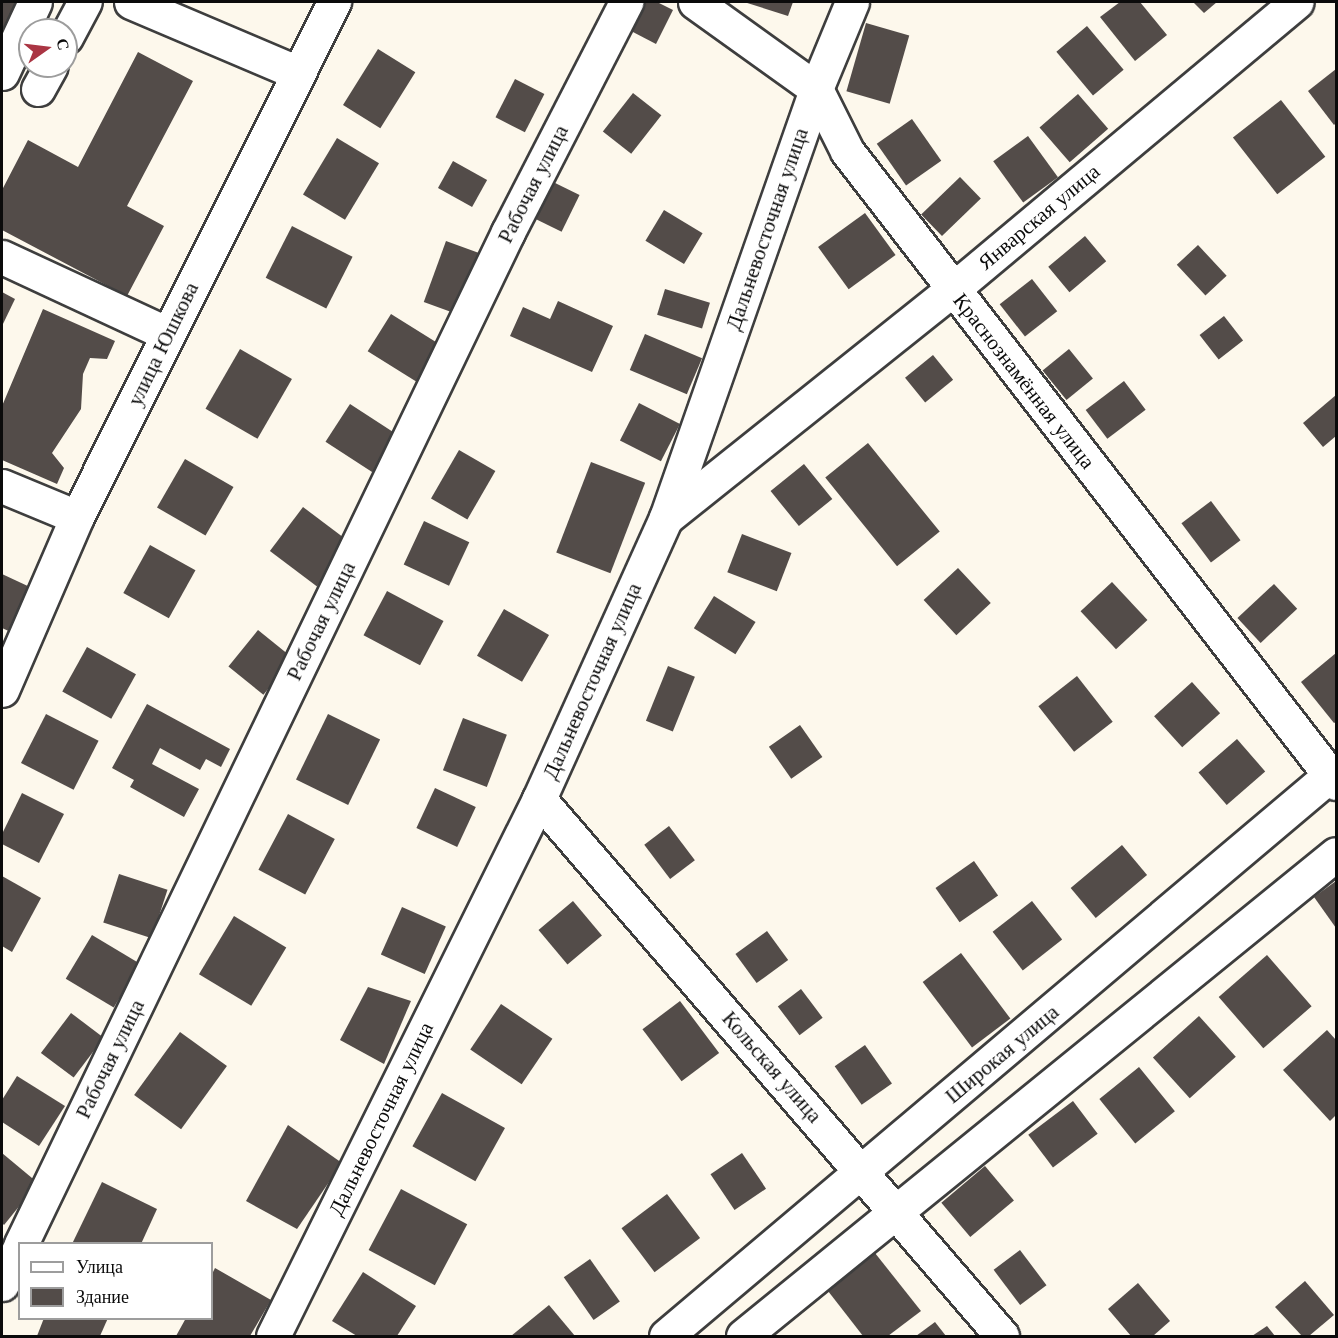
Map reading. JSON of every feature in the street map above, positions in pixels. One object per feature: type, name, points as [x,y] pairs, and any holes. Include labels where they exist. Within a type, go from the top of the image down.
[{"type":"street","points":[[2,73],[36,2]]},
{"type":"street","points":[[76,18],[85,2]]},
{"type":"street","points":[[131,2],[296,72]]},
{"type":"street","name":"улица Юшкова","points":[[2,690],[77,517],[296,72],[334,2]]},
{"type":"street","name":"Рабочая улица","points":[[21,1242],[503,243],[626,2]]},
{"type":"street","name":"Краснознамённая улица","points":[[695,2],[816,89],[847,151],[952,290],[1334,776]]},
{"type":"street","name":"Дальневосточная улица","points":[[273,1336],[539,799],[666,518],[816,89],[852,2]]},
{"type":"street","name":"Январская улица","points":[[666,518],[952,290],[1297,2]]},
{"type":"street","points":[[2,258],[168,334]]},
{"type":"street","points":[[2,486],[77,517]]},
{"type":"street","name":"Широкая улица","points":[[666,1336],[1334,776]]},
{"type":"street","name":"Кольская улица","points":[[539,799],[863,1172],[1002,1336]]},
{"type":"street","points":[[743,1336],[1336,854]]},
{"type":"street","name":"Рабочая улица","points":[[2,1284],[18,1249]]},
{"type":"building","points":[[2,2],[24,2],[2,47]]},
{"type":"building","points":[[645,2],[657,2],[673,10],[656,44],[631,31]]},
{"type":"building","points":[[744,2],[793,2],[788,16]]},
{"type":"building","points":[[1120,2],[1140,2],[1167,35],[1135,61],[1100,17]]},
{"type":"building","points":[[1193,2],[1217,2],[1204,13]]},
{"type":"building","points":[[866,23],[909,35],[890,104],[846,91]]},
{"type":"building","points":[[1087,26],[1124,70],[1093,95],[1056,52]]},
{"type":"building","points":[[378,49],[415,72],[380,128],[343,105]]},
{"type":"building","points":[[138,52],[193,81],[127,206],[164,226],[127,296],[2,230],[2,190],[28,140],[78,167]]},
{"type":"building","points":[[1336,69],[1336,123],[1334,125],[1308,91]]},
{"type":"building","points":[[515,79],[544,94],[525,132],[495,117]]},
{"type":"building","points":[[633,93],[661,115],[631,154],[603,132]]},
{"type":"building","points":[[1078,94],[1108,129],[1070,162],[1040,127]]},
{"type":"building","points":[[1281,100],[1325,157],[1277,194],[1233,138]]},
{"type":"building","points":[[912,119],[941,161],[906,185],[877,144]]},
{"type":"building","points":[[1028,136],[1058,177],[1023,203],[993,161]]},
{"type":"building","points":[[337,138],[379,163],[345,220],[303,195]]},
{"type":"building","points":[[453,161],[487,180],[472,207],[438,188]]},
{"type":"building","points":[[960,177],[981,199],[942,236],[921,215]]},
{"type":"building","points":[[549,180],[580,195],[562,232],[531,217]]},
{"type":"building","points":[[664,210],[703,233],[684,264],[645,241]]},
{"type":"building","points":[[865,213],[896,255],[849,289],[818,247]]},
{"type":"building","points":[[292,226],[353,257],[326,309],[266,278]]},
{"type":"building","points":[[1085,236],[1106,261],[1069,292],[1048,267]]},
{"type":"building","points":[[446,241],[485,255],[462,316],[424,302]]},
{"type":"building","points":[[1198,245],[1227,276],[1205,295],[1177,265]]},
{"type":"building","points":[[1032,279],[1057,311],[1025,337],[1000,304]]},
{"type":"building","points":[[665,289],[710,303],[702,329],[657,315]]},
{"type":"building","points":[[2,292],[15,299],[2,326]]},
{"type":"building","points":[[558,301],[613,326],[592,372],[510,336],[523,307],[550,319]]},
{"type":"building","points":[[43,309],[115,341],[107,359],[90,358],[83,374],[81,409],[52,453],[64,468],[57,484],[2,460],[2,406]]},
{"type":"building","points":[[391,314],[442,346],[419,383],[368,351]]},
{"type":"building","points":[[1224,316],[1243,340],[1219,360],[1200,335]]},
{"type":"building","points":[[645,334],[702,358],[687,394],[630,370]]},
{"type":"building","points":[[240,349],[292,379],[257,439],[206,409]]},
{"type":"building","points":[[1069,349],[1093,379],[1066,400],[1043,370]]},
{"type":"building","points":[[933,355],[953,380],[925,403],[905,378]]},
{"type":"building","points":[[1124,381],[1146,410],[1107,439],[1086,410]]},
{"type":"building","points":[[1336,395],[1336,436],[1323,447],[1303,423]]},
{"type":"building","points":[[639,403],[680,424],[661,461],[620,440]]},
{"type":"building","points":[[350,404],[397,434],[372,472],[325,442]]},
{"type":"building","points":[[868,443],[940,532],[897,566],[825,478]]},
{"type":"building","points":[[459,450],[495,471],[467,519],[431,498]]},
{"type":"building","points":[[185,459],[233,487],[205,535],[157,507]]},
{"type":"building","points":[[591,462],[645,483],[610,573],[556,553]]},
{"type":"building","points":[[804,464],[832,499],[799,526],[771,491]]},
{"type":"building","points":[[1211,501],[1240,540],[1211,562],[1181,523]]},
{"type":"building","points":[[303,507],[350,543],[317,586],[270,551]]},
{"type":"building","points":[[424,521],[469,542],[449,586],[404,565]]},
{"type":"building","points":[[742,534],[791,553],[777,591],[727,572]]},
{"type":"building","points":[[150,545],[195,570],[169,618],[123,593]]},
{"type":"building","points":[[958,568],[991,603],[956,635],[924,600]]},
{"type":"building","points":[[2,574],[32,588],[13,633],[2,628]]},
{"type":"building","points":[[1112,582],[1147,620],[1116,649],[1081,611]]},
{"type":"building","points":[[1274,584],[1297,609],[1261,643],[1237,618]]},
{"type":"building","points":[[387,591],[444,621],[420,665],[364,635]]},
{"type":"building","points":[[714,596],[756,622],[735,654],[694,628]]},
{"type":"building","points":[[504,609],[549,635],[522,682],[477,656]]},
{"type":"building","points":[[258,630],[293,658],[263,695],[228,667]]},
{"type":"building","points":[[87,647],[136,674],[111,719],[62,692]]},
{"type":"building","points":[[1336,653],[1336,722],[1334,723],[1301,682]]},
{"type":"building","points":[[668,666],[695,677],[673,732],[646,721]]},
{"type":"building","points":[[1077,676],[1113,722],[1074,752],[1038,706]]},
{"type":"building","points":[[1192,682],[1220,713],[1182,747],[1154,716]]},
{"type":"building","points":[[147,704],[230,749],[221,767],[206,759],[200,770],[160,748],[152,764],[199,789],[184,817],[130,787],[134,780],[112,768]]},
{"type":"building","points":[[46,714],[99,741],[74,790],[21,763]]},
{"type":"building","points":[[328,714],[380,739],[348,805],[296,780]]},
{"type":"building","points":[[463,718],[507,735],[487,787],[443,770]]},
{"type":"building","points":[[800,725],[822,757],[791,779],[769,747]]},
{"type":"building","points":[[1237,739],[1265,771],[1227,805],[1199,772]]},
{"type":"building","points":[[435,788],[476,807],[457,847],[416,828]]},
{"type":"building","points":[[22,793],[64,814],[39,863],[2,844],[2,834]]},
{"type":"building","points":[[288,814],[335,839],[305,895],[258,870]]},
{"type":"building","points":[[669,826],[695,860],[670,879],[644,845]]},
{"type":"building","points":[[1122,845],[1147,875],[1096,918],[1071,888]]},
{"type":"building","points":[[974,861],[998,895],[960,922],[935,888]]},
{"type":"building","points":[[119,874],[168,890],[152,938],[103,923]]},
{"type":"building","points":[[2,876],[41,898],[12,952],[2,946]]},
{"type":"building","points":[[1336,881],[1336,928],[1314,897]]},
{"type":"building","points":[[573,901],[602,935],[567,964],[539,930]]},
{"type":"building","points":[[1032,901],[1062,940],[1023,970],[993,932]]},
{"type":"building","points":[[402,907],[446,927],[425,974],[381,955]]},
{"type":"building","points":[[234,916],[286,947],[251,1006],[199,974]]},
{"type":"building","points":[[767,931],[788,960],[757,983],[735,954]]},
{"type":"building","points":[[92,935],[140,964],[114,1008],[66,979]]},
{"type":"building","points":[[961,953],[1010,1018],[972,1047],[923,982]]},
{"type":"building","points":[[1267,955],[1312,1006],[1263,1048],[1219,997]]},
{"type":"building","points":[[368,987],[411,1001],[384,1064],[340,1040]]},
{"type":"building","points":[[801,989],[823,1018],[800,1035],[778,1006]]},
{"type":"building","points":[[680,1001],[719,1053],[682,1081],[642,1029]]},
{"type":"building","points":[[501,1004],[552,1039],[522,1084],[470,1050]]},
{"type":"building","points":[[71,1013],[104,1038],[74,1078],[41,1053]]},
{"type":"building","points":[[1199,1016],[1236,1057],[1190,1098],[1153,1057]]},
{"type":"building","points":[[1327,1030],[1336,1040],[1336,1115],[1330,1121],[1283,1070]]},
{"type":"building","points":[[180,1032],[227,1066],[181,1129],[134,1095]]},
{"type":"building","points":[[865,1045],[892,1084],[862,1105],[835,1066]]},
{"type":"building","points":[[1139,1067],[1175,1111],[1135,1143],[1099,1099]]},
{"type":"building","points":[[17,1076],[65,1106],[39,1146],[2,1122],[2,1100]]},
{"type":"building","points":[[442,1093],[505,1128],[475,1181],[412,1146]]},
{"type":"building","points":[[1073,1101],[1098,1134],[1053,1167],[1028,1135]]},
{"type":"building","points":[[288,1125],[342,1163],[297,1229],[246,1201]]},
{"type":"building","points":[[2,1153],[38,1183],[4,1225],[2,1223]]},
{"type":"building","points":[[742,1153],[766,1189],[735,1210],[710,1174]]},
{"type":"building","points":[[985,1166],[1014,1200],[970,1237],[941,1203]]},
{"type":"building","points":[[102,1182],[157,1209],[142,1242],[73,1242]]},
{"type":"building","points":[[401,1189],[467,1224],[435,1285],[369,1250]]},
{"type":"building","points":[[667,1194],[700,1238],[655,1272],[621,1228]]},
{"type":"building","points":[[1020,1250],[1046,1285],[1020,1305],[994,1270]]},
{"type":"building","points":[[875,1253],[921,1311],[888,1336],[863,1336],[828,1291]]},
{"type":"building","points":[[590,1259],[620,1302],[594,1320],[564,1277]]},
{"type":"building","points":[[215,1268],[271,1300],[250,1336],[176,1336],[185,1320],[213,1320],[213,1272]]},
{"type":"building","points":[[363,1272],[416,1306],[397,1336],[357,1336],[332,1321]]},
{"type":"building","points":[[1305,1281],[1334,1315],[1309,1336],[1302,1336],[1275,1307]]},
{"type":"building","points":[[1138,1283],[1170,1321],[1153,1336],[1131,1336],[1108,1309]]},
{"type":"building","points":[[549,1305],[575,1336],[511,1336]]},
{"type":"building","points":[[43,1320],[107,1320],[100,1336],[37,1336]]},
{"type":"building","points":[[935,1322],[946,1336],[916,1336]]},
{"type":"building","points":[[1267,1326],[1275,1336],[1252,1336]]}]
